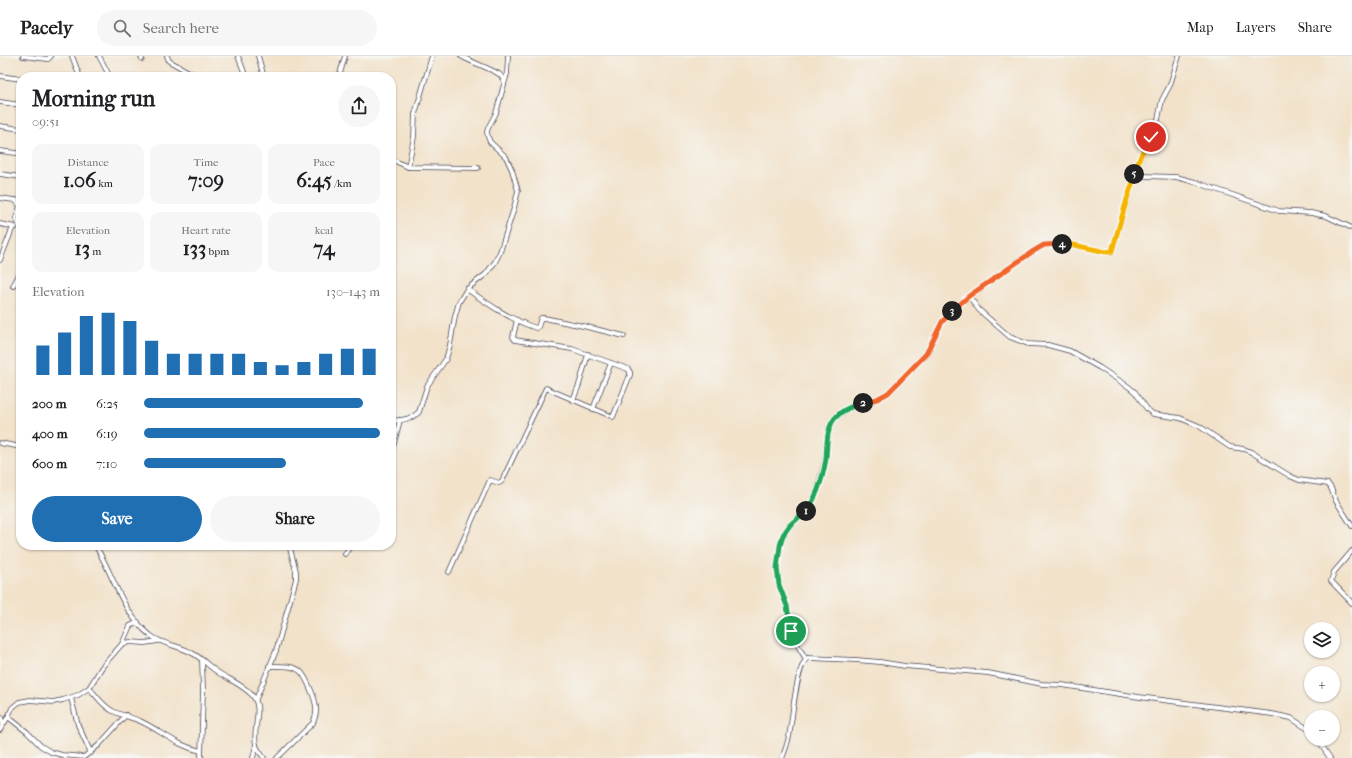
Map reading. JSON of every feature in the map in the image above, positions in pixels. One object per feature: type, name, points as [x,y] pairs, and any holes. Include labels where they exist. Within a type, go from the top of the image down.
[{"type":"street","points":[[23,56],[48,59],[51,56]]},
{"type":"street","points":[[72,56],[78,72]]},
{"type":"street","points":[[99,56],[107,72]]},
{"type":"street","points":[[167,56],[169,61],[189,72]]},
{"type":"street","points":[[238,56],[244,72]]},
{"type":"street","points":[[258,56],[263,72]]},
{"type":"street","points":[[340,72],[345,56]]},
{"type":"street","points":[[408,167],[414,137],[415,114],[432,56]]},
{"type":"street","points":[[461,56],[475,64],[499,74],[505,82]]},
{"type":"street","points":[[396,420],[411,418],[418,412],[427,386],[446,359],[450,345],[454,316],[459,302],[467,289],[486,274],[495,262],[500,252],[517,198],[516,184],[506,157],[490,142],[488,138],[488,128],[496,113],[505,82],[508,56]]},
{"type":"street","points":[[806,659],[796,643],[791,631],[787,606],[779,585],[777,568],[783,535],[790,525],[811,505],[817,491],[825,461],[829,428],[835,418],[847,409],[877,399],[888,393],[926,354],[942,322],[969,296],[1032,252],[1044,245],[1055,244],[1074,245],[1106,252],[1112,251],[1136,168],[1157,124],[1162,100],[1170,85],[1179,56]]},
{"type":"street","points":[[0,76],[16,78]]},
{"type":"street","points":[[0,102],[16,104]]},
{"type":"street","points":[[0,126],[16,128]]},
{"type":"street","points":[[0,152],[16,152]]},
{"type":"street","points":[[396,161],[408,167],[478,168]]},
{"type":"street","points":[[0,174],[16,176]]},
{"type":"street","points":[[1134,179],[1143,176],[1176,177],[1195,182],[1279,211],[1311,213],[1326,216],[1352,228]]},
{"type":"street","points":[[0,198],[16,200]]},
{"type":"street","points":[[0,224],[16,227]]},
{"type":"street","points":[[0,260],[13,227]]},
{"type":"street","points":[[13,286],[16,280]]},
{"type":"street","points":[[467,289],[517,320],[536,328],[538,327],[541,318],[544,318],[624,336]]},
{"type":"street","points":[[969,296],[980,310],[1010,337],[1028,344],[1048,345],[1070,351],[1129,387],[1153,414],[1180,418],[1199,426],[1224,444],[1251,452],[1299,480],[1328,484],[1336,501],[1352,526]]},
{"type":"street","points":[[449,572],[490,480],[499,483],[502,481],[546,388],[611,417],[614,416],[630,372],[628,369],[588,354],[563,347],[515,340],[513,339],[513,334],[517,320]]},
{"type":"street","points":[[573,400],[588,354]]},
{"type":"street","points":[[593,409],[610,363]]},
{"type":"street","points":[[396,436],[400,420]]},
{"type":"street","points":[[0,443],[16,446]]},
{"type":"street","points":[[98,550],[120,597],[138,622],[149,634],[159,641],[193,653],[218,672],[242,686],[256,699]]},
{"type":"street","points":[[253,758],[256,745],[256,699],[282,632],[296,580],[296,571],[290,550]]},
{"type":"street","points":[[345,554],[348,550]]},
{"type":"street","points":[[1352,550],[1334,572],[1331,581],[1352,603]]},
{"type":"street","points":[[0,730],[12,708],[19,702],[30,700],[53,702],[71,698],[89,688],[102,667],[122,644],[130,626],[138,622]]},
{"type":"street","points":[[122,644],[130,642],[145,643],[159,641]]},
{"type":"street","points":[[806,659],[823,658],[856,660],[994,674],[1042,684],[1062,684],[1139,697],[1279,715],[1291,718],[1304,726]]},
{"type":"street","points":[[782,758],[788,739],[794,698],[803,662],[806,659]]},
{"type":"street","points":[[201,758],[203,690],[202,660]]},
{"type":"street","points":[[269,666],[295,668],[301,671],[305,677],[316,708],[316,717],[313,723],[277,758]]},
{"type":"street","points":[[89,688],[106,707],[112,711],[141,721],[182,746],[201,751]]},
{"type":"street","points":[[71,698],[78,724],[91,753]]},
{"type":"street","points":[[0,715],[3,724]]},
{"type":"street","points":[[8,717],[28,732],[41,746],[52,752],[76,757],[84,757],[91,753],[99,745],[126,715]]},
{"type":"street","points":[[256,745],[264,758]]},
{"type":"street","points":[[1322,746],[1330,758]]},
{"type":"route","points":[[791,631],[787,606],[777,577],[780,546],[786,530],[811,505],[817,491],[825,461],[829,428],[835,418],[847,409],[883,397],[888,393],[926,354],[942,322],[952,311],[969,296],[1032,252],[1044,245],[1055,244],[1074,245],[1106,252],[1112,251],[1136,168],[1151,137]]}]
